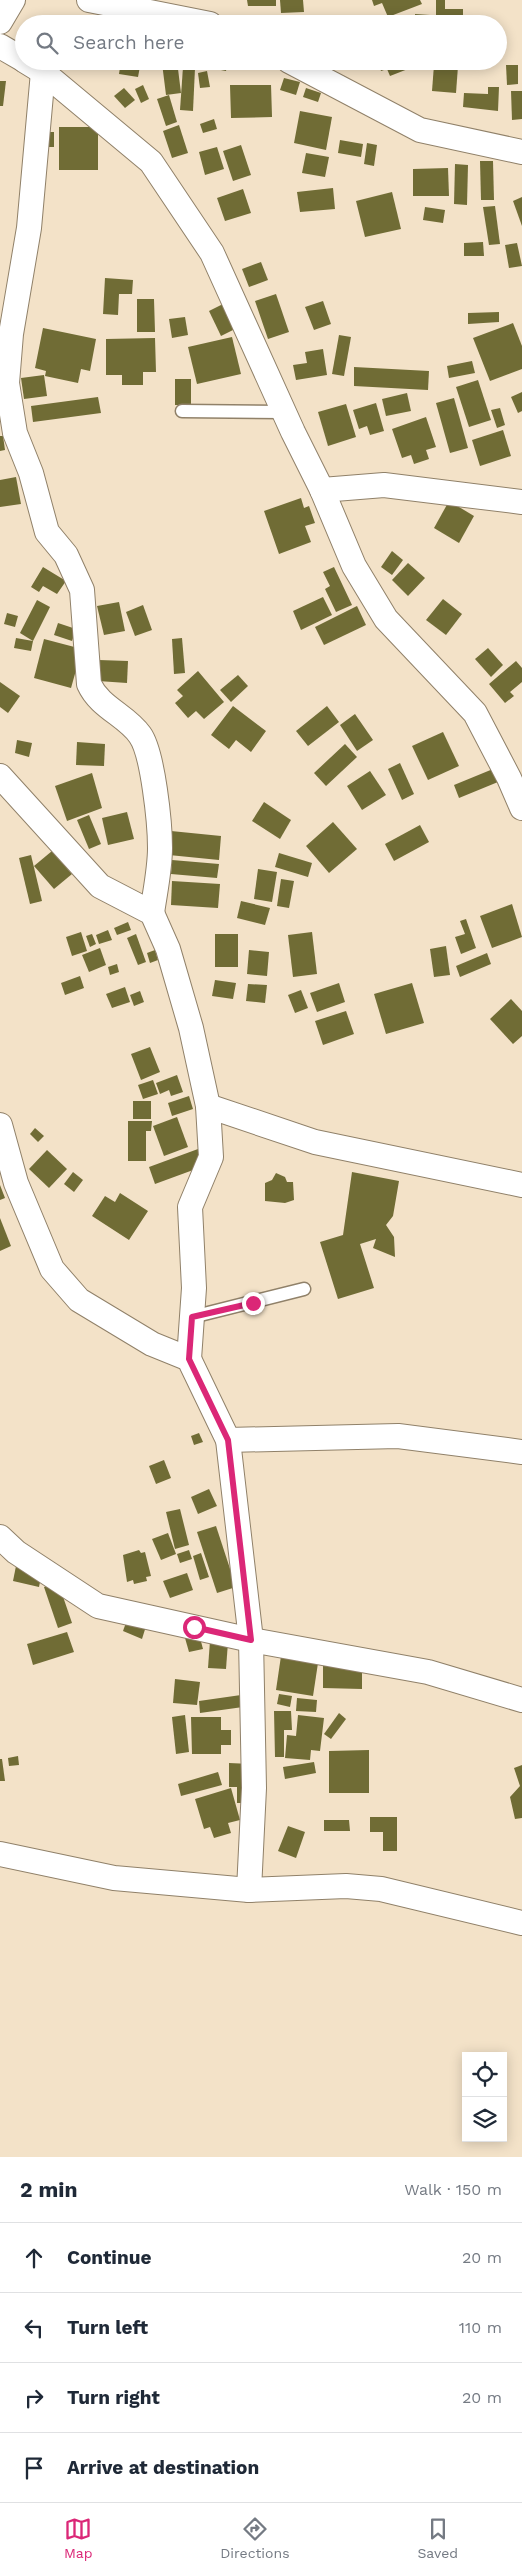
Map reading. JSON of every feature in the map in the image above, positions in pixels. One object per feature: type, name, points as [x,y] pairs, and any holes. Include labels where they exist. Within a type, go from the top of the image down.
[{"type":"street","points":[[0,22],[13,0]]},
{"type":"street","points":[[89,0],[165,15]]},
{"type":"street","points":[[0,46],[15,55]]},
{"type":"street","points":[[31,70],[29,228],[11,334],[7,383],[16,433],[31,473],[47,532],[66,555],[82,590],[89,684],[94,694],[141,736],[147,755],[153,780],[160,848],[152,913],[168,949],[191,1028],[208,1106],[210,1157],[190,1207],[194,1288],[189,1359],[228,1440],[251,1640],[254,1788],[249,1890]]},
{"type":"street","points":[[38,70],[151,162],[212,253],[284,412],[322,490],[354,566],[386,620],[475,713],[509,778],[522,808]]},
{"type":"street","points":[[306,70],[420,130],[522,152]]},
{"type":"street","points":[[322,490],[384,485],[522,502]]},
{"type":"street","points":[[0,776],[100,886],[152,913]]},
{"type":"street","points":[[208,1106],[314,1142],[522,1185]]},
{"type":"street","points":[[0,1125],[16,1183],[52,1269],[79,1300],[152,1344],[189,1359]]},
{"type":"street","points":[[228,1440],[398,1436],[522,1452]]},
{"type":"street","points":[[0,1537],[16,1552],[98,1606],[251,1640],[428,1672],[522,1700]]},
{"type":"street","points":[[0,1854],[114,1878],[249,1890],[346,1886],[381,1889],[522,1922]]},
{"type":"lane","points":[[182,411],[284,412]]},
{"type":"lane","points":[[192,1317],[304,1289]]},
{"type":"building","points":[[247,0],[276,0],[276,6],[248,6]]},
{"type":"building","points":[[280,0],[303,0],[304,12],[281,13]]},
{"type":"building","points":[[372,0],[420,0],[422,4],[393,15],[387,15],[382,3],[374,6]]},
{"type":"building","points":[[436,0],[445,0],[445,9],[463,9],[463,15],[436,15]]},
{"type":"building","points":[[507,65],[518,65],[518,84],[507,85]]},
{"type":"building","points":[[120,70],[139,70],[138,77],[119,74]]},
{"type":"building","points":[[163,70],[178,70],[181,93],[166,95]]},
{"type":"building","points":[[183,70],[195,70],[193,111],[180,110]]},
{"type":"building","points":[[387,70],[405,70],[390,76]]},
{"type":"building","points":[[434,70],[458,70],[456,93],[432,91]]},
{"type":"building","points":[[207,71],[210,87],[200,88],[198,73]]},
{"type":"building","points":[[284,78],[300,82],[296,95],[280,90]]},
{"type":"building","points":[[0,81],[6,81],[3,106],[0,106]]},
{"type":"building","points":[[143,85],[149,99],[141,103],[135,89]]},
{"type":"building","points":[[230,85],[271,85],[272,117],[231,118]]},
{"type":"building","points":[[488,87],[499,87],[498,111],[463,107],[464,93],[488,94]]},
{"type":"building","points":[[124,88],[135,100],[125,108],[114,96]]},
{"type":"building","points":[[306,88],[321,93],[318,102],[303,97]]},
{"type":"building","points":[[511,91],[522,91],[522,119],[512,120]]},
{"type":"building","points":[[169,95],[177,122],[166,126],[157,99]]},
{"type":"building","points":[[300,111],[332,117],[326,150],[294,143]]},
{"type":"building","points":[[214,119],[217,129],[203,133],[200,124]]},
{"type":"building","points":[[179,125],[188,153],[172,158],[163,131]]},
{"type":"building","points":[[59,127],[98,127],[98,170],[59,170]]},
{"type":"building","points":[[46,132],[54,132],[54,147],[46,147]]},
{"type":"building","points":[[340,140],[363,144],[361,157],[338,153]]},
{"type":"building","points":[[367,143],[377,145],[374,166],[364,164]]},
{"type":"building","points":[[241,145],[251,175],[233,181],[223,151]]},
{"type":"building","points":[[217,147],[224,169],[205,175],[199,152]]},
{"type":"building","points":[[306,153],[329,157],[325,177],[302,173]]},
{"type":"building","points":[[480,161],[493,161],[494,200],[481,200]]},
{"type":"building","points":[[455,164],[468,165],[467,205],[454,204]]},
{"type":"building","points":[[448,168],[449,196],[413,196],[413,169]]},
{"type":"building","points":[[333,188],[335,209],[300,212],[297,192]]},
{"type":"building","points":[[243,189],[251,213],[225,221],[217,198]]},
{"type":"building","points":[[392,192],[401,229],[365,237],[356,201]]},
{"type":"building","points":[[522,197],[522,226],[513,201]]},
{"type":"building","points":[[495,206],[500,244],[489,245],[483,207]]},
{"type":"building","points":[[425,207],[445,210],[443,223],[423,220]]},
{"type":"building","points":[[483,242],[484,256],[464,256],[464,243]]},
{"type":"building","points":[[517,243],[522,266],[509,268],[505,245]]},
{"type":"building","points":[[261,262],[268,280],[249,287],[242,269]]},
{"type":"building","points":[[105,278],[133,280],[132,294],[119,294],[118,315],[103,314]]},
{"type":"building","points":[[276,294],[289,332],[268,339],[255,301]]},
{"type":"building","points":[[137,299],[154,299],[155,332],[137,332]]},
{"type":"building","points":[[323,301],[331,324],[314,330],[305,307]]},
{"type":"building","points":[[227,302],[239,327],[221,336],[209,311]]},
{"type":"building","points":[[499,312],[499,322],[468,324],[468,313]]},
{"type":"building","points":[[185,317],[188,335],[172,338],[169,319]]},
{"type":"building","points":[[513,323],[522,346],[522,369],[490,381],[473,338]]},
{"type":"building","points":[[43,328],[96,339],[90,371],[81,369],[78,383],[45,376],[46,371],[35,368]]},
{"type":"building","points":[[339,335],[351,337],[344,376],[332,374]]},
{"type":"building","points":[[232,337],[241,374],[197,384],[188,347]]},
{"type":"building","points":[[155,338],[156,372],[143,372],[143,385],[122,385],[122,375],[106,375],[106,339]]},
{"type":"building","points":[[323,349],[327,375],[296,380],[293,365],[307,363],[305,352]]},
{"type":"building","points":[[472,361],[475,373],[449,378],[447,366]]},
{"type":"building","points":[[354,367],[429,371],[428,390],[354,386]]},
{"type":"building","points":[[44,375],[47,396],[24,399],[21,378]]},
{"type":"building","points":[[175,379],[191,379],[191,405],[175,405]]},
{"type":"building","points":[[478,380],[491,420],[469,427],[456,387]]},
{"type":"building","points":[[522,392],[522,411],[518,413],[511,397]]},
{"type":"building","points":[[407,393],[411,411],[386,416],[382,399]]},
{"type":"building","points":[[98,397],[101,413],[33,422],[31,406]]},
{"type":"building","points":[[454,398],[468,448],[450,453],[436,403]]},
{"type":"building","points":[[376,403],[384,431],[370,435],[367,426],[359,429],[353,410]]},
{"type":"building","points":[[346,404],[356,437],[328,446],[318,412]]},
{"type":"building","points":[[500,408],[505,425],[497,428],[491,410]]},
{"type":"building","points":[[426,417],[436,447],[426,450],[429,459],[414,464],[411,455],[402,458],[392,429]]},
{"type":"building","points":[[503,430],[511,456],[480,466],[472,440]]},
{"type":"building","points":[[0,436],[3,436],[5,450],[0,451]]},
{"type":"building","points":[[16,477],[21,504],[0,507],[0,480]]},
{"type":"building","points":[[301,498],[304,508],[309,506],[315,523],[305,526],[311,542],[279,554],[264,511]]},
{"type":"building","points":[[449,501],[474,516],[459,543],[434,528]]},
{"type":"building","points":[[392,551],[403,560],[392,575],[381,567]]},
{"type":"building","points":[[408,563],[425,578],[408,596],[392,580]]},
{"type":"building","points":[[43,567],[66,581],[57,594],[43,586],[39,592],[31,587]]},
{"type":"building","points":[[334,567],[352,605],[336,612],[325,589],[330,586],[323,572]]},
{"type":"building","points":[[323,597],[332,615],[301,630],[293,611]]},
{"type":"building","points":[[443,599],[462,614],[446,635],[426,620]]},
{"type":"building","points":[[37,600],[50,607],[33,641],[20,633]]},
{"type":"building","points":[[119,602],[125,631],[104,635],[97,606]]},
{"type":"building","points":[[143,605],[152,630],[135,636],[126,612]]},
{"type":"building","points":[[357,606],[366,625],[324,645],[315,627]]},
{"type":"building","points":[[7,613],[18,616],[15,627],[4,624]]},
{"type":"building","points":[[58,623],[76,629],[72,641],[54,635]]},
{"type":"building","points":[[16,638],[33,641],[31,651],[14,648]]},
{"type":"building","points":[[182,638],[185,673],[174,674],[172,639]]},
{"type":"building","points":[[44,639],[82,649],[71,688],[34,678]]},
{"type":"building","points":[[488,648],[503,665],[491,677],[475,659]]},
{"type":"building","points":[[99,660],[128,661],[127,683],[98,681]]},
{"type":"building","points":[[516,661],[522,668],[522,682],[510,692],[514,696],[505,703],[489,684]]},
{"type":"building","points":[[198,671],[224,702],[204,719],[196,711],[188,718],[175,703],[183,696],[177,690]]},
{"type":"building","points":[[238,675],[248,686],[231,702],[220,690]]},
{"type":"building","points":[[0,682],[20,696],[8,713],[0,707]]},
{"type":"building","points":[[233,706],[266,731],[251,752],[236,740],[229,749],[211,735]]},
{"type":"building","points":[[327,706],[339,722],[308,746],[296,731]]},
{"type":"building","points":[[355,714],[373,740],[357,751],[340,725]]},
{"type":"building","points":[[443,732],[459,766],[428,780],[412,746]]},
{"type":"building","points":[[17,740],[32,743],[29,757],[15,753]]},
{"type":"building","points":[[77,742],[105,744],[104,766],[76,765]]},
{"type":"building","points":[[345,744],[357,757],[326,786],[314,773]]},
{"type":"building","points":[[400,763],[414,794],[402,800],[388,769]]},
{"type":"building","points":[[493,769],[498,782],[459,798],[454,785]]},
{"type":"building","points":[[370,771],[386,795],[362,810],[347,786]]},
{"type":"building","points":[[92,773],[102,808],[67,821],[55,786]]},
{"type":"building","points":[[264,802],[291,820],[280,839],[252,821]]},
{"type":"building","points":[[127,812],[134,839],[108,845],[102,818]]},
{"type":"building","points":[[89,815],[101,844],[89,849],[77,820]]},
{"type":"building","points":[[333,822],[357,849],[329,873],[306,846]]},
{"type":"building","points":[[420,825],[429,842],[394,861],[385,844]]},
{"type":"building","points":[[171,831],[221,836],[219,860],[169,855]]},
{"type":"building","points":[[52,851],[72,874],[54,889],[34,866]]},
{"type":"building","points":[[279,853],[312,863],[308,877],[275,867]]},
{"type":"building","points":[[31,855],[42,901],[30,904],[19,858]]},
{"type":"building","points":[[172,860],[219,864],[217,878],[171,874]]},
{"type":"building","points":[[258,869],[277,872],[272,902],[254,899]]},
{"type":"building","points":[[281,879],[294,881],[289,908],[277,906]]},
{"type":"building","points":[[172,881],[220,884],[218,908],[171,905]]},
{"type":"building","points":[[241,901],[270,908],[265,925],[237,918]]},
{"type":"building","points":[[512,904],[522,937],[492,948],[480,916]]},
{"type":"building","points":[[466,919],[476,948],[461,954],[455,937],[465,934],[460,921]]},
{"type":"building","points":[[128,922],[131,930],[117,935],[114,928]]},
{"type":"building","points":[[108,930],[112,940],[99,944],[96,935]]},
{"type":"building","points":[[81,932],[87,951],[72,956],[66,937]]},
{"type":"building","points":[[312,932],[317,974],[293,977],[288,935]]},
{"type":"building","points":[[92,934],[96,944],[90,947],[86,936]]},
{"type":"building","points":[[136,934],[146,962],[138,965],[127,938]]},
{"type":"building","points":[[215,934],[238,934],[238,967],[215,967]]},
{"type":"building","points":[[446,946],[450,975],[434,977],[430,949]]},
{"type":"building","points":[[100,948],[106,965],[89,972],[82,955]]},
{"type":"building","points":[[155,950],[158,960],[150,963],[147,953]]},
{"type":"building","points":[[249,950],[269,952],[267,976],[247,974]]},
{"type":"building","points":[[487,953],[491,964],[460,977],[456,966]]},
{"type":"building","points":[[117,964],[119,972],[110,975],[108,967]]},
{"type":"building","points":[[80,976],[84,988],[65,995],[61,983]]},
{"type":"building","points":[[215,980],[236,983],[233,999],[212,996]]},
{"type":"building","points":[[339,983],[345,1002],[317,1012],[310,993]]},
{"type":"building","points":[[412,983],[424,1023],[386,1034],[374,994]]},
{"type":"building","points":[[248,984],[267,985],[265,1003],[246,1001]]},
{"type":"building","points":[[125,987],[130,1002],[112,1008],[106,994]]},
{"type":"building","points":[[301,990],[308,1008],[295,1013],[288,995]]},
{"type":"building","points":[[140,991],[144,1002],[134,1006],[130,995]]},
{"type":"building","points":[[511,999],[522,1011],[522,1036],[513,1044],[490,1019]]},
{"type":"building","points":[[346,1011],[354,1034],[323,1045],[315,1021]]},
{"type":"building","points":[[150,1047],[160,1072],[141,1080],[131,1054]]},
{"type":"building","points":[[177,1075],[183,1092],[171,1096],[169,1090],[160,1094],[156,1083]]},
{"type":"building","points":[[153,1080],[158,1094],[143,1099],[138,1085]]},
{"type":"building","points":[[189,1096],[193,1109],[172,1116],[168,1103]]},
{"type":"building","points":[[133,1101],[151,1101],[151,1119],[133,1119]]},
{"type":"building","points":[[177,1117],[188,1147],[164,1156],[153,1126]]},
{"type":"building","points":[[128,1121],[152,1121],[151,1131],[146,1131],[146,1161],[128,1161]]},
{"type":"building","points":[[35,1128],[44,1136],[38,1142],[30,1134]]},
{"type":"building","points":[[198,1149],[204,1166],[155,1184],[149,1167]]},
{"type":"building","points":[[47,1150],[67,1169],[49,1188],[29,1169]]},
{"type":"building","points":[[73,1172],[83,1180],[74,1192],[64,1184]]},
{"type":"building","points":[[352,1172],[399,1181],[393,1216],[386,1225],[394,1237],[395,1257],[373,1248],[376,1239],[360,1244],[374,1288],[338,1299],[320,1242],[343,1235]]},
{"type":"building","points":[[276,1173],[285,1177],[287,1182],[293,1182],[294,1200],[285,1203],[265,1201],[265,1183],[272,1180]]},
{"type":"building","points":[[0,1185],[5,1198],[0,1200]]},
{"type":"building","points":[[120,1193],[148,1211],[129,1240],[92,1216],[105,1196],[115,1202]]},
{"type":"building","points":[[0,1218],[11,1246],[0,1251]]},
{"type":"building","points":[[199,1433],[203,1442],[194,1445],[191,1436]]},
{"type":"building","points":[[164,1460],[171,1478],[156,1484],[149,1466]]},
{"type":"building","points":[[209,1489],[217,1506],[198,1514],[191,1497]]},
{"type":"building","points":[[180,1509],[189,1545],[175,1549],[166,1512]]},
{"type":"building","points":[[216,1526],[236,1587],[217,1593],[197,1532]]},
{"type":"building","points":[[168,1533],[176,1554],[161,1560],[152,1539]]},
{"type":"building","points":[[139,1550],[141,1553],[145,1552],[151,1576],[146,1577],[147,1581],[134,1584],[133,1580],[127,1582],[123,1555]]},
{"type":"building","points":[[189,1550],[192,1559],[180,1563],[177,1554]]},
{"type":"building","points":[[201,1553],[209,1577],[200,1580],[193,1556]]},
{"type":"building","points":[[16,1566],[42,1572],[39,1587],[13,1581]]},
{"type":"building","points":[[187,1573],[193,1590],[170,1598],[163,1581]]},
{"type":"building","points":[[58,1582],[72,1623],[58,1628],[44,1587]]},
{"type":"building","points":[[128,1617],[147,1623],[142,1639],[123,1631]]},
{"type":"building","points":[[67,1632],[74,1652],[33,1665],[27,1644]]},
{"type":"building","points":[[199,1634],[203,1649],[189,1652],[185,1638]]},
{"type":"building","points":[[210,1641],[228,1642],[226,1669],[208,1668]]},
{"type":"building","points":[[281,1656],[318,1663],[313,1696],[276,1690]]},
{"type":"building","points":[[323,1662],[362,1664],[362,1689],[323,1688]]},
{"type":"building","points":[[175,1679],[200,1682],[197,1705],[173,1703]]},
{"type":"building","points":[[279,1694],[292,1696],[290,1707],[277,1704]]},
{"type":"building","points":[[241,1695],[243,1707],[200,1713],[199,1701]]},
{"type":"building","points":[[297,1698],[317,1700],[316,1712],[296,1711]]},
{"type":"building","points":[[274,1711],[291,1711],[292,1730],[284,1730],[284,1757],[275,1757]]},
{"type":"building","points":[[339,1713],[346,1719],[331,1739],[324,1734]]},
{"type":"building","points":[[185,1715],[189,1752],[176,1754],[172,1717]]},
{"type":"building","points":[[298,1715],[324,1718],[320,1751],[311,1750],[310,1760],[285,1758],[287,1735],[296,1736]]},
{"type":"building","points":[[191,1717],[221,1717],[221,1730],[231,1730],[231,1745],[221,1745],[221,1754],[192,1754]]},
{"type":"building","points":[[369,1750],[369,1793],[329,1793],[329,1751]]},
{"type":"building","points":[[18,1756],[19,1765],[9,1766],[8,1758]]},
{"type":"building","points":[[0,1759],[2,1759],[5,1781],[0,1781]]},
{"type":"building","points":[[314,1762],[316,1773],[285,1779],[283,1767]]},
{"type":"building","points":[[229,1763],[251,1764],[247,1803],[237,1803],[237,1787],[229,1787]]},
{"type":"building","points":[[522,1765],[522,1818],[515,1819],[510,1797],[520,1786],[514,1768]]},
{"type":"building","points":[[218,1772],[222,1785],[181,1796],[178,1784]]},
{"type":"building","points":[[231,1788],[240,1820],[228,1823],[231,1833],[214,1838],[210,1827],[204,1829],[195,1799]]},
{"type":"building","points":[[370,1817],[397,1817],[397,1851],[383,1851],[383,1832],[370,1832]]},
{"type":"building","points":[[324,1820],[349,1820],[350,1831],[324,1831]]},
{"type":"building","points":[[288,1826],[305,1832],[296,1858],[278,1851]]},
{"type":"route","points":[[194,1627],[251,1640],[228,1440],[189,1359],[192,1317],[253,1303]]}]
